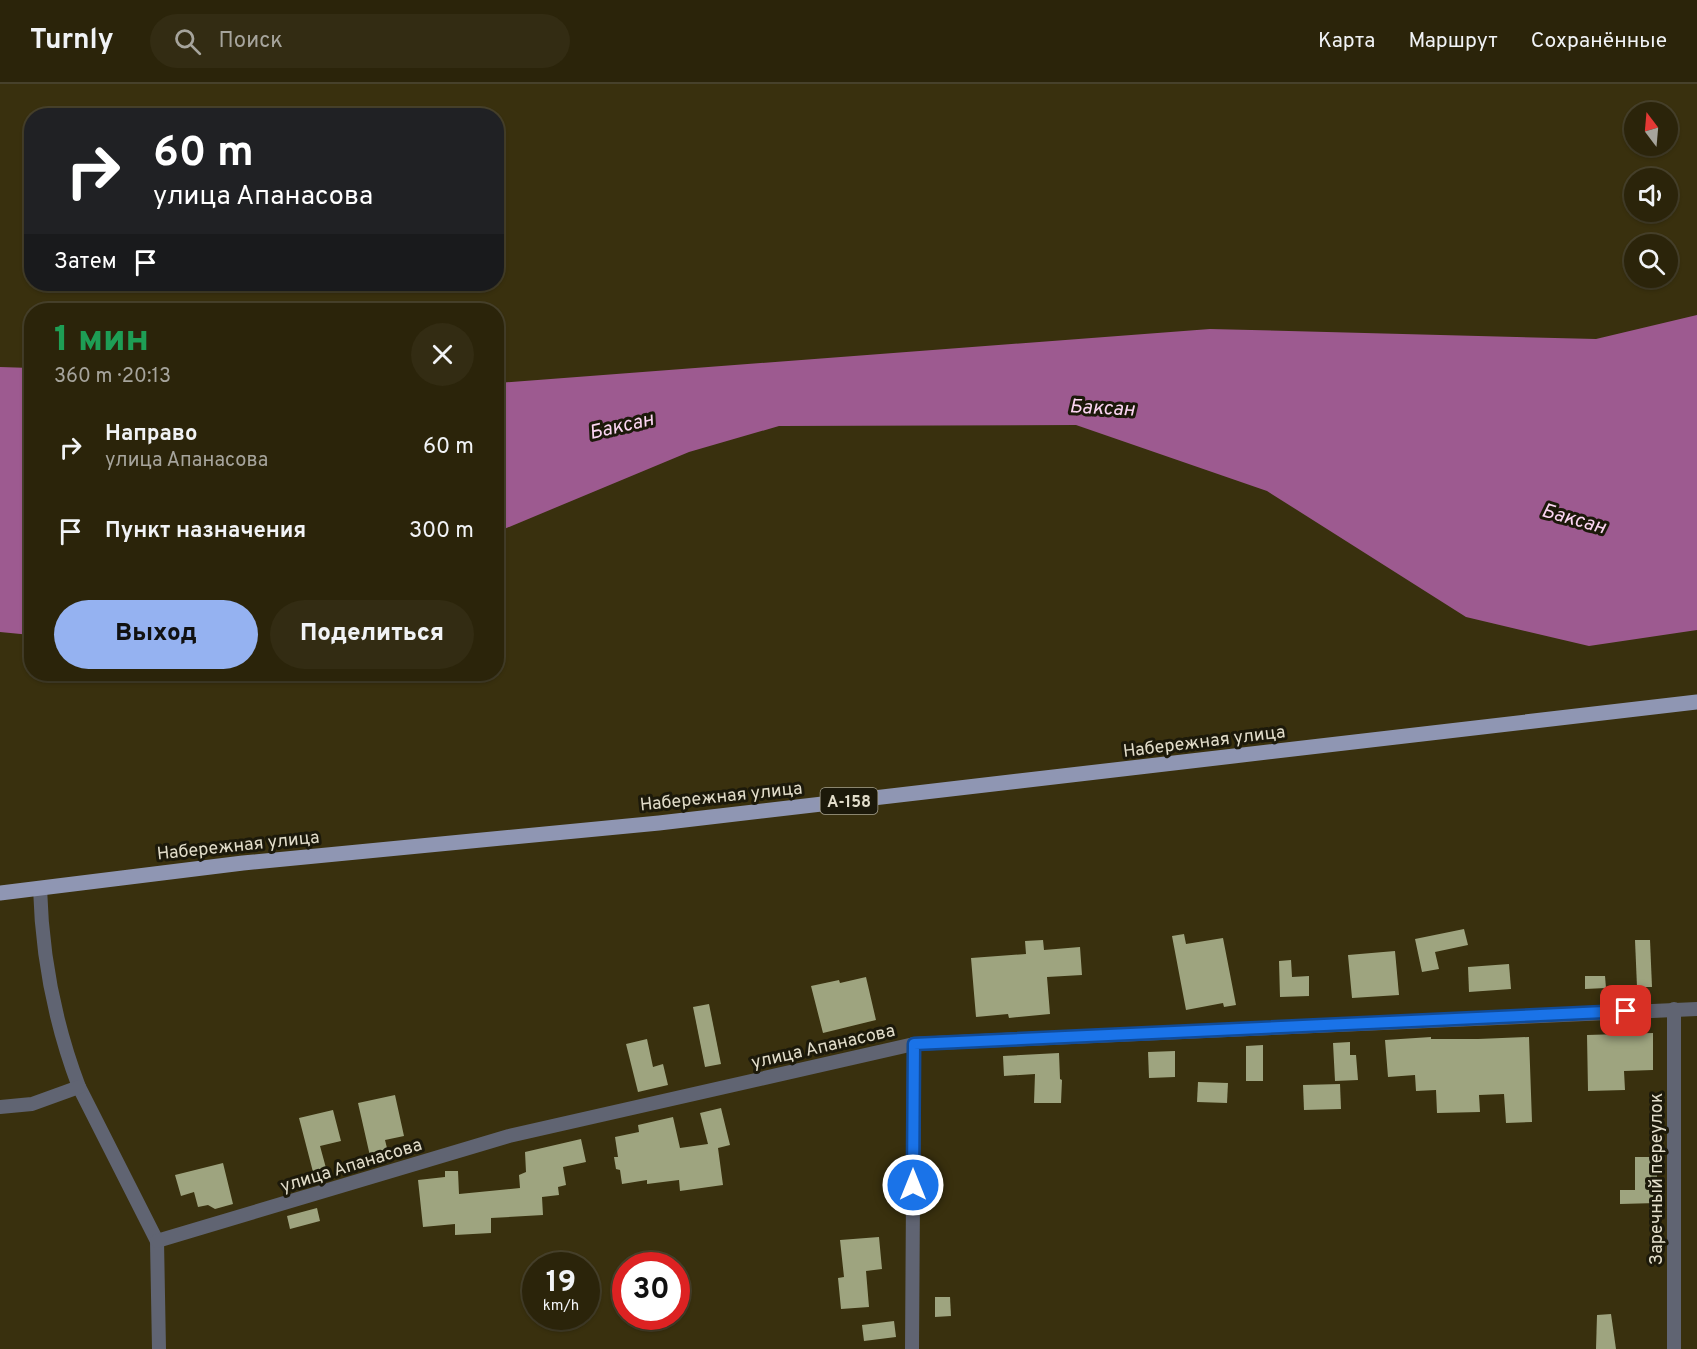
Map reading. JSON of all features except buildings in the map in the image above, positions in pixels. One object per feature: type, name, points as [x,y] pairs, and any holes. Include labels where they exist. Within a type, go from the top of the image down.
[{"type":"main road","name":"Набережная улица","points":[[0,893],[243,863],[659,823],[1697,702]]},
{"type":"street","points":[[40,888],[45,966],[55,1012],[79,1087],[157,1241],[159,1349]]},
{"type":"street","name":"Заречный переулок","points":[[1674,1009],[1674,1349]]},
{"type":"street","name":"улица Апанасова","points":[[157,1241],[509,1136],[914,1044],[1697,1009]]},
{"type":"street","points":[[912,1349],[914,1044]]},
{"type":"street","points":[[0,1107],[32,1104],[79,1087]]},
{"type":"water","name":"Баксан","points":[[1697,315],[1697,630],[1589,646],[1466,617],[1267,491],[1076,425],[779,426],[689,452],[504,529],[504,382],[1210,329],[1596,339]]},
{"type":"water","points":[[0,367],[24,368],[24,634],[0,632]]},
{"type":"route","points":[[913,1185],[914,1044],[1626,1011]]}]
